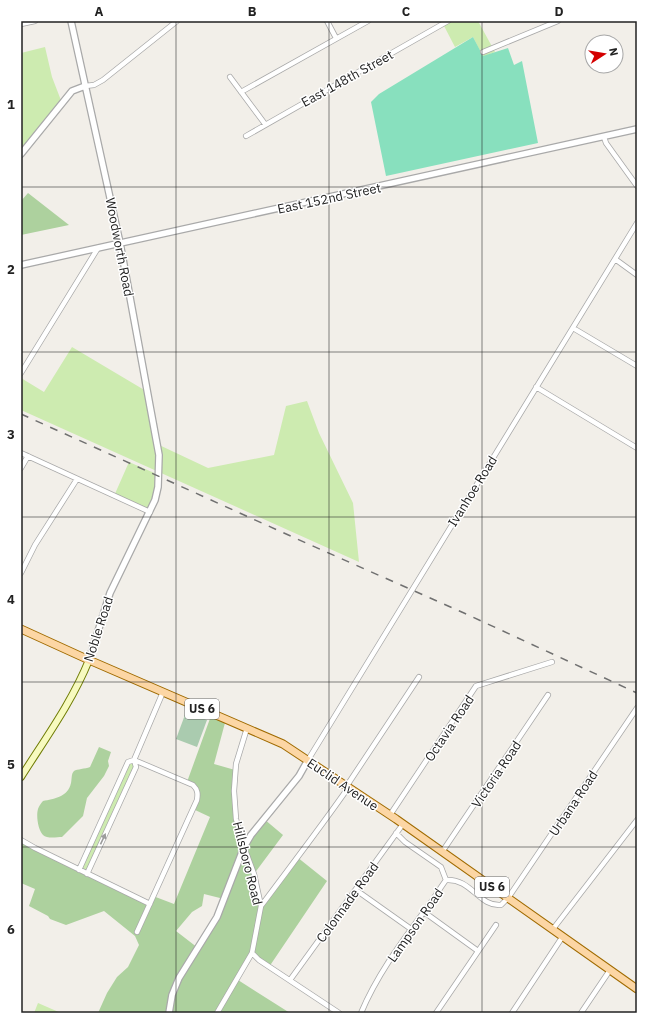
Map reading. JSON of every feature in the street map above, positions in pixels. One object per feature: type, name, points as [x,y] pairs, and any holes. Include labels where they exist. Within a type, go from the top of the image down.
[{"type":"main road","name":"Euclid Avenue","points":[[21,629],[283,744],[390,815],[637,989]]},
{"type":"main road","name":"Noble Road","points":[[21,776],[78,685],[89,660]]},
{"type":"street","points":[[21,24],[35,21]]},
{"type":"street","name":"Woodworth Road","points":[[71,21],[120,243],[158,450],[159,475]]},
{"type":"street","points":[[21,154],[72,91],[85,86],[94,85],[103,80],[176,21]]},
{"type":"street","points":[[327,21],[336,38]]},
{"type":"street","points":[[241,92],[368,21]]},
{"type":"street","name":"East 148th Street","points":[[246,136],[447,21]]},
{"type":"street","points":[[483,52],[558,21]]},
{"type":"street","points":[[230,77],[265,124]]},
{"type":"street","name":"East 152nd Street","points":[[21,265],[637,130]]},
{"type":"street","points":[[604,137],[606,143],[637,186]]},
{"type":"street","name":"Ivanhoe Road","points":[[308,760],[637,223]]},
{"type":"street","points":[[21,373],[98,248]]},
{"type":"street","points":[[615,259],[637,275]]},
{"type":"street","points":[[573,328],[637,366]]},
{"type":"street","points":[[536,387],[637,448]]},
{"type":"street","points":[[21,453],[150,512]]},
{"type":"street","points":[[21,468],[28,456]]},
{"type":"street","name":"Noble Road","points":[[89,660],[110,593],[150,512],[157,494],[159,475]]},
{"type":"street","points":[[21,573],[36,545],[77,479]]},
{"type":"street","name":"Octavia Road","points":[[390,815],[476,686],[552,662]]},
{"type":"street","points":[[261,906],[323,824],[419,677]]},
{"type":"street","points":[[87,874],[136,767],[134,760],[163,692]]},
{"type":"street","name":"Victoria Road","points":[[442,852],[548,695]]},
{"type":"street","name":"Urbana Road","points":[[508,898],[637,708]]},
{"type":"street","name":"Hillsboro Road","points":[[217,1013],[252,953],[261,906],[254,874],[236,819],[234,791],[236,764],[246,728]]},
{"type":"street","points":[[79,870],[128,762],[134,760],[193,785],[198,792],[197,800],[137,932]]},
{"type":"street","points":[[169,1013],[172,995],[179,978],[217,916],[244,847],[251,834],[299,776],[308,760]]},
{"type":"street","points":[[106,810],[115,814]]},
{"type":"street","points":[[553,929],[637,820]]},
{"type":"street","name":"Colonnade Road","points":[[290,980],[403,824]]},
{"type":"street","points":[[396,833],[441,867],[446,880]]},
{"type":"street","points":[[21,840],[150,904]]},
{"type":"street","name":"Lampson Road","points":[[361,1013],[366,1000],[382,973],[446,880],[454,879],[461,882],[487,902],[495,906],[502,905],[508,898]]},
{"type":"street","points":[[356,890],[411,929]]},
{"type":"street","points":[[424,912],[478,951]]},
{"type":"street","points":[[436,1013],[496,925]]},
{"type":"street","points":[[512,1013],[563,936]]},
{"type":"street","points":[[252,953],[259,960],[339,1013]]},
{"type":"street","points":[[581,1013],[610,970]]},
{"type":"green space","points":[[448,21],[478,21],[495,52],[483,57],[473,37],[455,47],[443,24]]},
{"type":"green space","points":[[473,37],[483,56],[508,48],[514,65],[522,61],[538,143],[386,176],[371,102],[379,94]]},
{"type":"green space","points":[[45,47],[52,77],[62,103],[21,154],[21,53]]},
{"type":"green space","points":[[28,193],[69,225],[21,235],[21,201]]},
{"type":"green space","points":[[72,347],[146,391],[157,444],[208,468],[274,455],[286,406],[307,401],[319,433],[353,503],[359,562],[21,410],[21,378],[44,392]]},
{"type":"green space","points":[[129,462],[159,475],[150,512],[114,496]]},
{"type":"green space","points":[[186,712],[207,720],[197,747],[176,739]]},
{"type":"green space","points":[[212,713],[226,719],[214,764],[235,770],[236,819],[244,846],[264,819],[283,835],[254,874],[261,905],[297,857],[327,881],[269,967],[252,953],[238,980],[290,1013],[98,1013],[107,993],[117,977],[128,967],[139,945],[135,936],[104,911],[66,925],[50,919],[48,916],[29,906],[35,889],[21,883],[21,840],[150,903],[153,896],[174,904],[210,817],[193,809],[198,792],[187,782]],"holes":[[[204,894],[224,899],[198,948],[176,931],[192,912],[202,906]]]},
{"type":"green space","points":[[99,747],[111,752],[108,761],[109,766],[104,776],[87,798],[83,816],[62,837],[49,837],[43,835],[40,830],[37,815],[40,805],[43,801],[64,794],[69,788],[73,772],[75,770],[90,767]]},
{"type":"green space","points":[[134,760],[136,767],[87,874],[79,870],[128,762]]},
{"type":"green space","points":[[38,1003],[61,1013],[34,1013]]},
{"type":"railway","points":[[21,414],[464,613],[637,693]]}]
